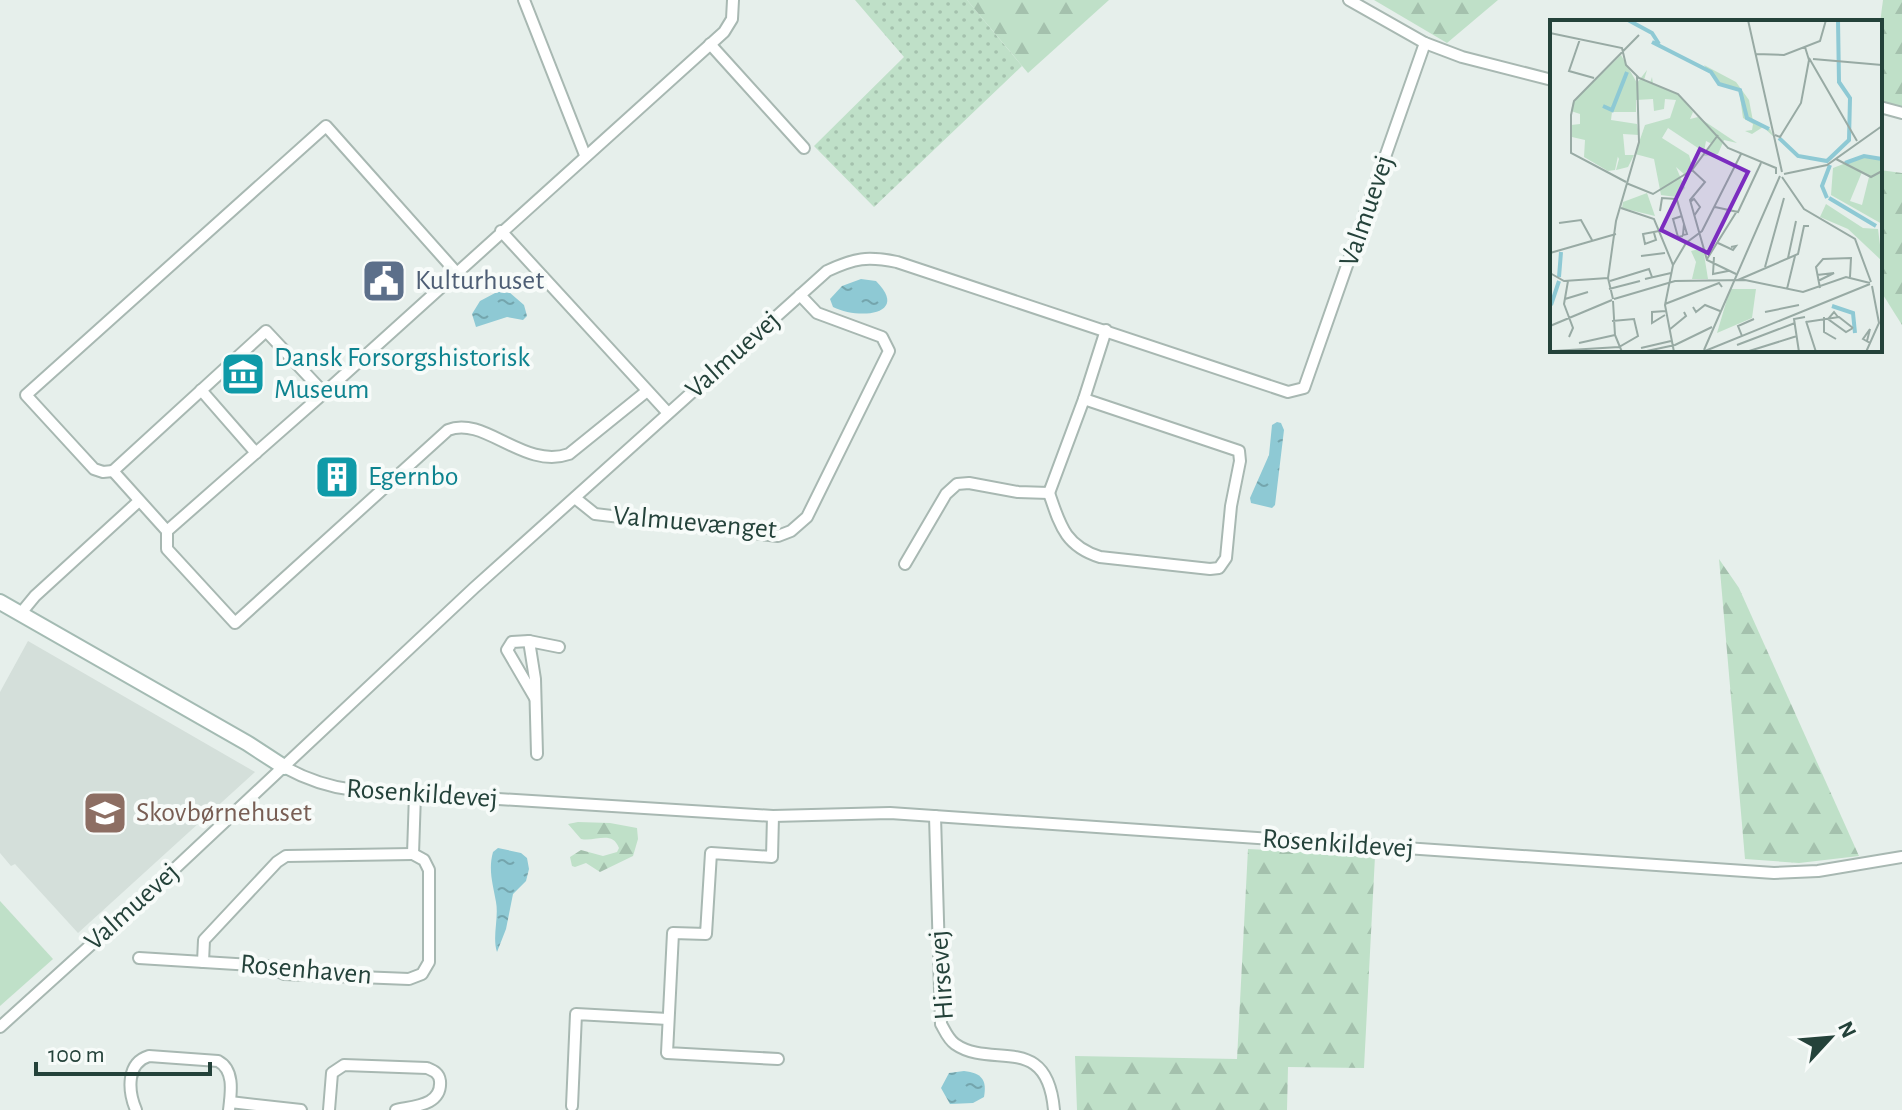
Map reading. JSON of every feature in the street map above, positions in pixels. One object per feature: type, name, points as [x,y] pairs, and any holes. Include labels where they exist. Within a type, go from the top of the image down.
[{"type":"street","points":[[524,0],[585,155]]},
{"type":"street","points":[[167,531],[724,32],[732,19],[733,0]]},
{"type":"street","points":[[1349,0],[1425,43],[1462,57],[1550,79]]},
{"type":"street","name":"Valmuevej","points":[[0,1027],[474,588],[827,271],[851,260],[874,258],[897,262],[1288,392],[1304,388],[1425,43]]},
{"type":"street","points":[[710,44],[804,148]]},
{"type":"street","points":[[1882,108],[1902,113]]},
{"type":"street","points":[[456,272],[326,126],[26,395],[94,469],[113,471],[167,531],[167,549],[235,623],[448,430],[458,426],[471,427],[531,454],[558,458],[569,454],[647,391]]},
{"type":"street","points":[[501,231],[668,413]]},
{"type":"street","name":"Valmuevænget","points":[[575,498],[595,514],[778,536],[791,531],[807,517],[889,351],[882,337],[817,313],[800,295]]},
{"type":"street","points":[[1084,399],[1239,451],[1226,558],[1219,568],[1100,557],[1084,552],[1071,542],[1058,521],[1049,493],[1106,330]]},
{"type":"street","points":[[113,471],[266,331],[324,393]]},
{"type":"street","points":[[201,390],[256,453]]},
{"type":"street","points":[[905,564],[946,494],[957,484],[1049,493]]},
{"type":"street","points":[[21,613],[35,596],[139,501]]},
{"type":"street","name":"Rosenkildevej","points":[[0,602],[234,735],[284,767],[302,777],[333,787],[773,816],[890,813],[1774,873],[1818,871],[1902,857]]},
{"type":"street","points":[[529,641],[536,699],[537,754]]},
{"type":"street","points":[[536,699],[507,650],[512,642],[529,641],[559,647]]},
{"type":"street","name":"Rosenhaven","points":[[413,854],[415,794]]},
{"type":"street","points":[[773,816],[772,857],[711,853],[706,934],[673,933],[667,1053],[778,1059]]},
{"type":"street","name":"Hirsevej","points":[[935,816],[941,1024],[948,1038],[956,1045],[970,1051],[1017,1056],[1040,1069],[1048,1082],[1054,1110]]},
{"type":"street","name":"Rosenhaven","points":[[139,958],[203,962],[267,966],[284,974],[416,978],[429,962],[429,870],[424,860],[413,854],[324,853],[286,856],[204,940],[203,962]]},
{"type":"street","points":[[572,1106],[576,1014],[668,1019]]},
{"type":"street","points":[[136,1110],[132,1101],[131,1075],[135,1064],[149,1056],[224,1064],[230,1073],[229,1106],[301,1110]]},
{"type":"street","points":[[329,1110],[332,1073],[344,1065],[427,1068],[436,1072],[440,1078],[436,1098],[396,1110]]},
{"type":"shaded area","name":"Skovbørnehuset","points":[[28,641],[255,772],[78,933],[15,864],[11,866],[0,853],[0,692]]},
{"type":"green space","points":[[855,0],[967,0],[1022,66],[874,207],[814,146],[904,57]]},
{"type":"green space","points":[[967,0],[1109,0],[1028,73]]},
{"type":"green space","points":[[1374,0],[1498,0],[1447,43]]},
{"type":"green space","points":[[1883,0],[1902,0],[1902,108],[1882,102],[1880,20]]},
{"type":"green space","points":[[1882,170],[1902,173],[1902,325],[1882,293]]},
{"type":"green space","points":[[1719,559],[1739,588],[1859,856],[1799,863],[1745,859]]},
{"type":"green space","points":[[578,822],[637,828],[638,839],[633,856],[600,872],[586,863],[572,866],[570,857],[581,850],[603,856],[617,852],[619,848],[608,838],[581,839],[568,824]]},
{"type":"green space","points":[[1248,849],[1375,856],[1364,1068],[1288,1067],[1287,1110],[1077,1110],[1075,1056],[1237,1059]]},
{"type":"green space","points":[[0,901],[53,959],[0,1006]]},
{"type":"water","points":[[861,279],[876,281],[885,292],[887,301],[884,308],[877,312],[855,313],[833,307],[830,299],[842,286]]},
{"type":"water","points":[[497,292],[509,292],[524,305],[527,316],[523,320],[507,317],[476,327],[472,314],[480,301]]},
{"type":"water","points":[[1277,422],[1284,430],[1275,505],[1272,508],[1251,503],[1250,498],[1269,455],[1272,425]]},
{"type":"water","points":[[498,848],[521,853],[527,858],[529,869],[526,881],[513,894],[506,929],[497,952],[497,908],[491,865],[493,852]]},
{"type":"water","points":[[964,1071],[982,1078],[984,1097],[973,1103],[950,1104],[941,1088],[949,1073]]},
{"type":"place","name":"Kulturhuset","points":[[384,281]]},
{"type":"place","name":"Dansk Forsorgshistorisk Museum","points":[[243,374]]},
{"type":"place","name":"Egernbo","points":[[337,477]]},
{"type":"place","name":"Skovbørnehuset","points":[[105,813]]}]
